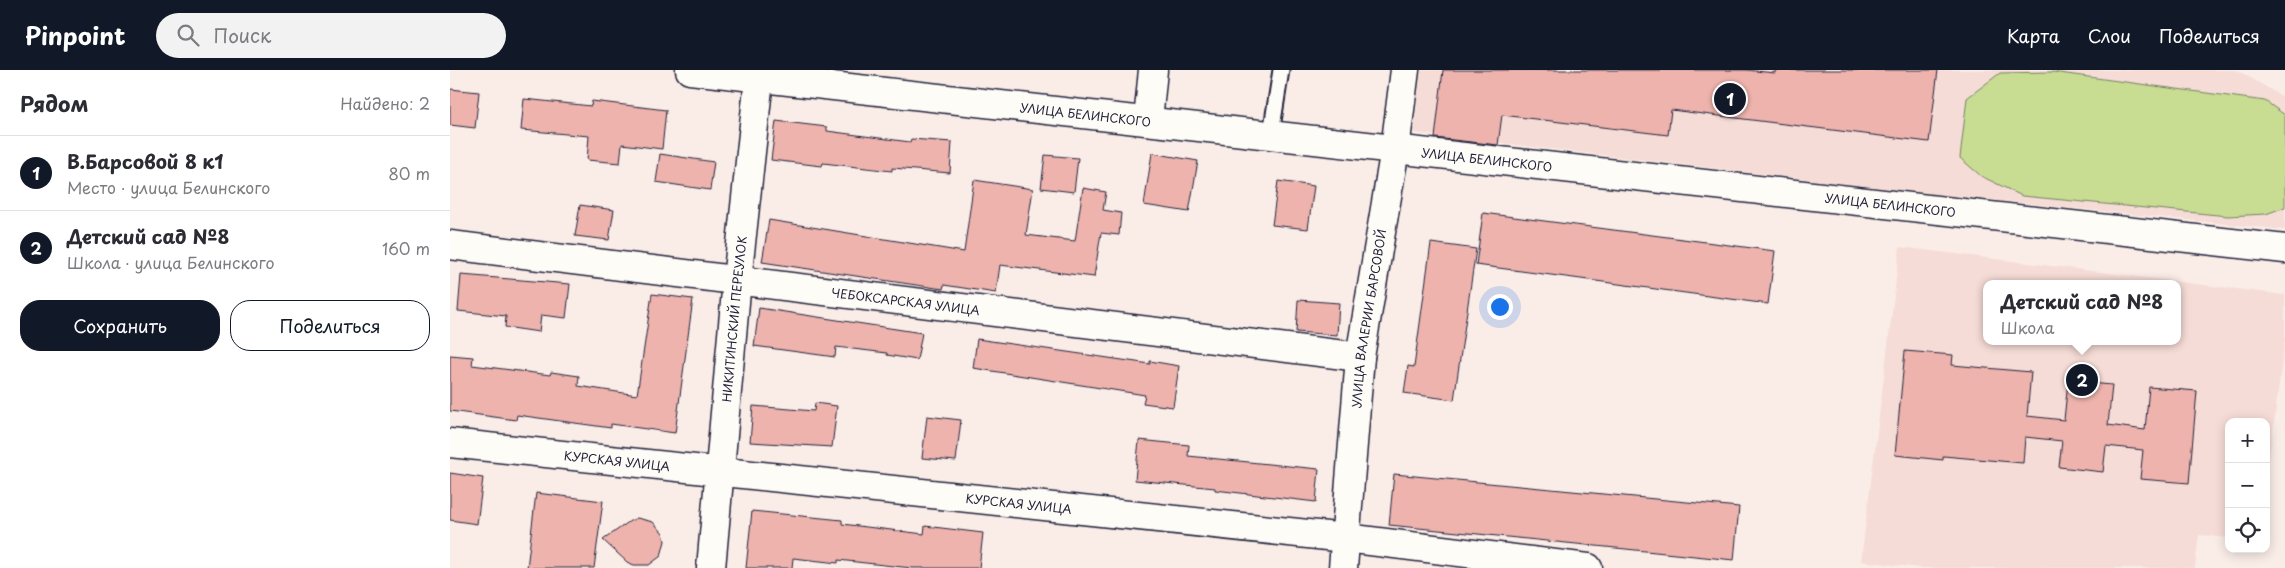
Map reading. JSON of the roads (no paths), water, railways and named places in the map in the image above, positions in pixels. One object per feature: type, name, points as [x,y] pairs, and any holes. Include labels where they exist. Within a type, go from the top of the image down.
[{"type":"street","name":"УЛИЦА БЕЛИНСКОГО","points":[[690,70],[759,73],[1395,149],[2285,249]]},
{"type":"street","points":[[1148,120],[1153,70]]},
{"type":"street","name":"УЛИЦА ВАЛЕРИИ БАРСОВОЙ","points":[[1343,568],[1360,357],[1395,149],[1405,70]]},
{"type":"street","name":"НИКИТИНСКИЙ ПЕРЕУЛОК","points":[[711,568],[737,280],[759,73]]},
{"type":"street","name":"ЧЕБОКСАРСКАЯ УЛИЦА","points":[[450,245],[1360,357]]},
{"type":"street","name":"КУРСКАЯ УЛИЦА","points":[[450,443],[1346,538],[1588,568]]},
{"type":"lane","points":[[1270,134],[1281,70]]},
{"type":"place","name":"В.Барсовой 8 к1","points":[[1730,99]]},
{"type":"place","name":"Детский сад №8","points":[[2082,380]]}]
